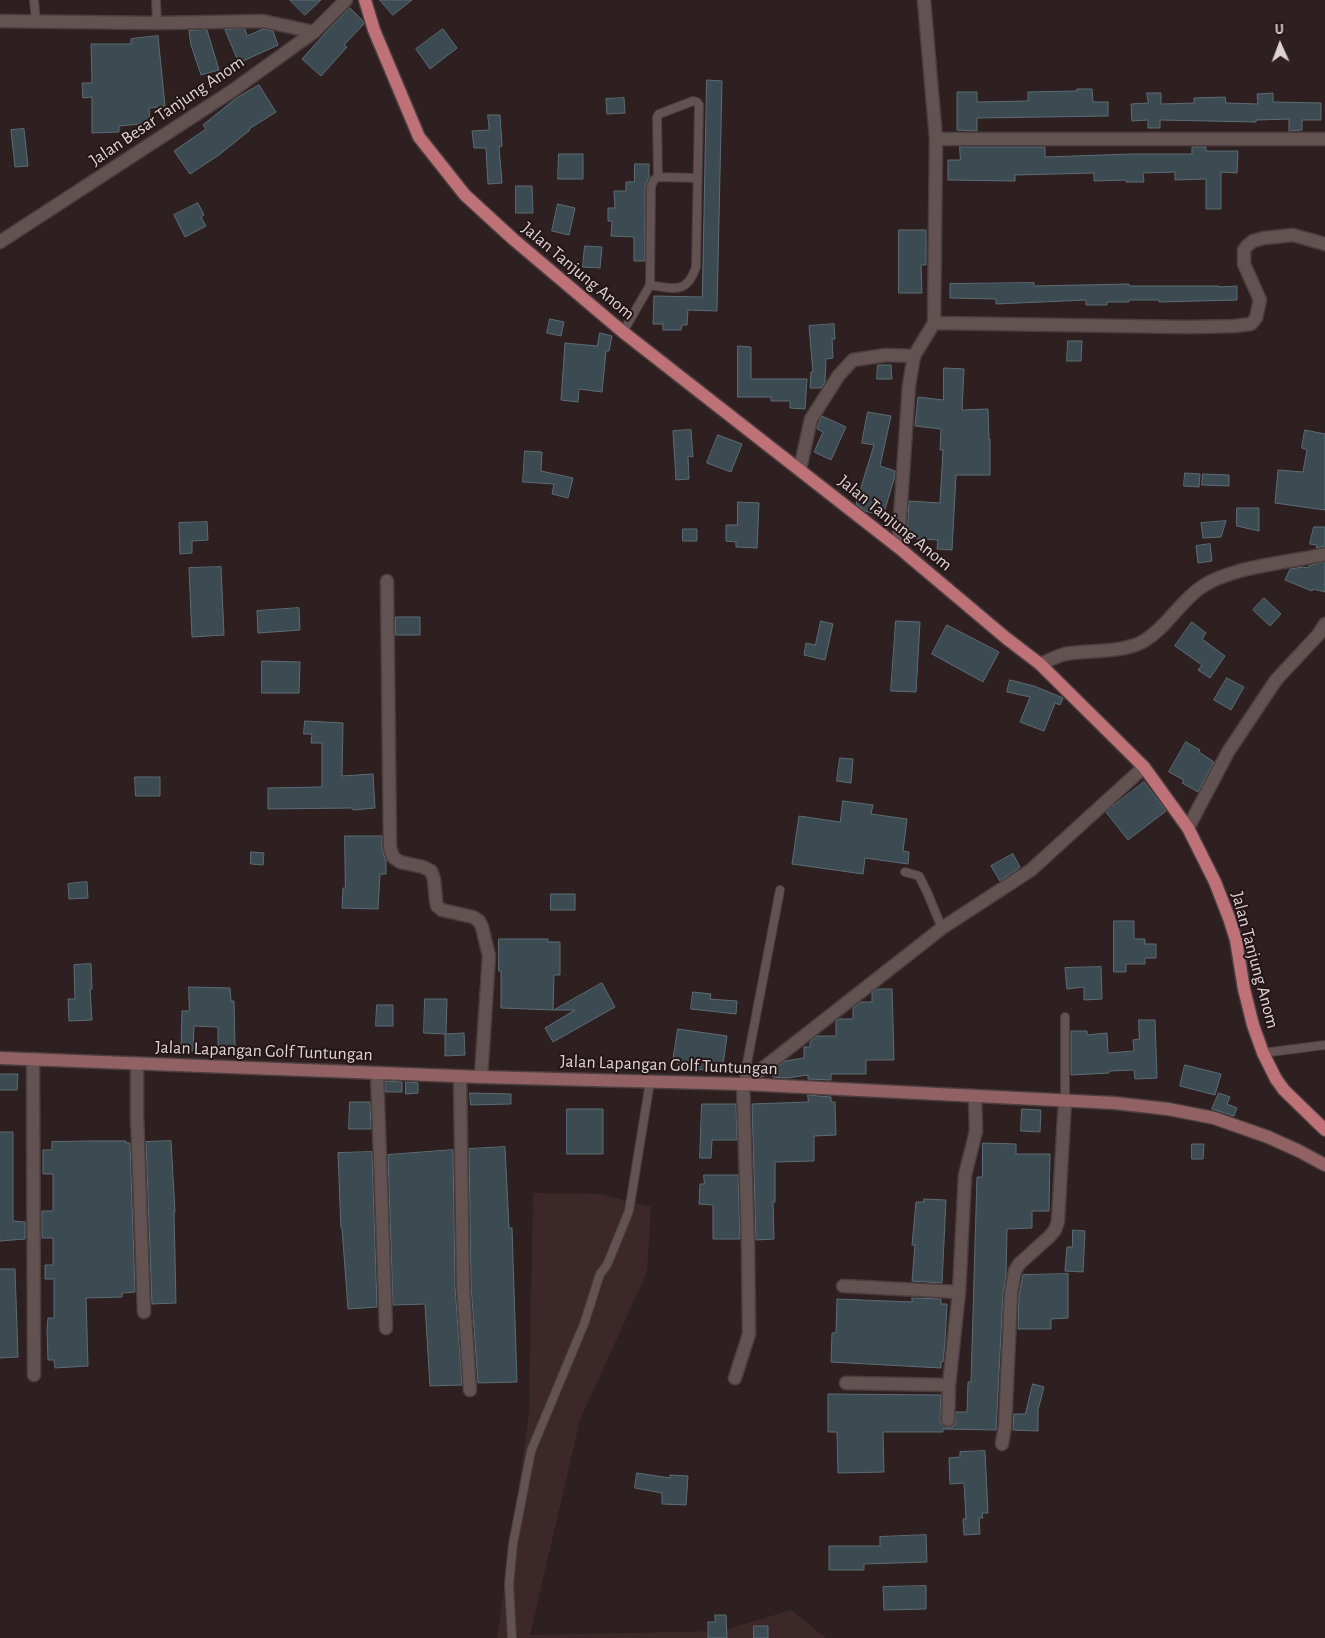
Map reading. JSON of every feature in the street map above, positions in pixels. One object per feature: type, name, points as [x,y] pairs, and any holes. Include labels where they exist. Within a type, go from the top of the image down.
[{"type":"main road","name":"Jalan Tanjung Anom","points":[[365,0],[374,30],[419,137],[464,196],[623,332],[898,547],[1006,638],[1040,664],[1144,767],[1188,828],[1215,882],[1229,918],[1239,955],[1244,989],[1263,1053],[1276,1079],[1284,1090],[1325,1130]]},
{"type":"street","name":"Jalan Besar Tanjung Anom","points":[[0,242],[232,90],[314,32],[346,0]]},
{"type":"street","points":[[898,547],[909,385],[914,356],[934,323],[936,139],[924,0]]},
{"type":"street","points":[[0,21],[157,23],[263,21],[314,32]]},
{"type":"street","points":[[936,139],[1325,139]]},
{"type":"street","points":[[934,323],[1188,327],[1251,324],[1256,318],[1260,300],[1244,264],[1244,250],[1253,241],[1293,235],[1325,244]]},
{"type":"street","points":[[800,469],[811,419],[840,375],[853,360],[886,355],[914,356]]},
{"type":"street","points":[[1040,664],[1064,654],[1126,647],[1144,642],[1200,588],[1222,577],[1264,565],[1325,554]]},
{"type":"street","points":[[387,581],[390,847],[393,857],[400,862],[423,867],[431,871],[434,878],[437,906],[442,910],[473,917],[479,921],[482,927],[489,956],[481,1077]]},
{"type":"street","points":[[1188,828],[1228,752],[1276,680],[1325,624]]},
{"type":"street","points":[[735,1378],[749,1334],[743,1084],[942,928],[1031,870],[1144,767]]},
{"type":"street","name":"Jalan Lapangan Golf Tuntungan","points":[[0,1058],[481,1077],[743,1084],[1114,1103],[1168,1109],[1214,1118],[1268,1137],[1325,1165]]},
{"type":"street","points":[[33,1059],[34,1375]]},
{"type":"street","points":[[137,1064],[144,1312]]},
{"type":"street","points":[[377,1073],[386,1328]]},
{"type":"street","points":[[460,1076],[463,1285],[470,1390]]},
{"type":"street","points":[[948,1420],[965,1174],[976,1131],[975,1097]]},
{"type":"street","points":[[1002,1444],[1005,1426],[1011,1294],[1015,1270],[1019,1264],[1049,1238],[1055,1230],[1058,1220],[1065,1100]]},
{"type":"street","points":[[843,1286],[958,1292]]},
{"type":"street","points":[[846,1383],[950,1385]]},
{"type":"lane","points":[[34,0],[36,21]]},
{"type":"lane","points":[[156,0],[157,23]]},
{"type":"lane","points":[[650,286],[683,287],[692,278],[696,267],[700,105],[697,102],[693,101],[659,114],[657,117],[658,177]]},
{"type":"lane","points":[[623,332],[650,286],[651,186],[658,177],[697,178]]},
{"type":"lane","points":[[905,872],[920,877],[942,928]]},
{"type":"lane","points":[[743,1084],[780,890]]},
{"type":"lane","points":[[1065,1016],[1065,1100]]},
{"type":"lane","points":[[1263,1053],[1325,1045]]},
{"type":"lane","points":[[512,1638],[509,1584],[513,1544],[531,1450],[584,1324],[600,1274],[607,1265],[629,1211],[650,1082]]},
{"type":"shaded area","points":[[533,1193],[600,1194],[651,1207],[647,1272],[580,1420],[530,1635],[721,1631],[791,1610],[826,1638],[497,1638],[529,1413]]},
{"type":"building","points":[[290,0],[321,0],[305,15]]},
{"type":"building","points":[[380,0],[412,0],[393,15]]},
{"type":"building","points":[[350,8],[364,24],[344,45],[347,47],[321,76],[302,59]]},
{"type":"building","points":[[245,29],[247,36],[263,29],[273,31],[278,45],[239,63],[225,30]]},
{"type":"building","points":[[443,29],[457,48],[430,69],[416,49]]},
{"type":"building","points":[[207,30],[219,70],[201,75],[191,45],[189,31]]},
{"type":"building","points":[[158,36],[165,106],[149,108],[150,123],[119,126],[119,132],[92,133],[92,97],[83,98],[82,83],[92,83],[91,44],[131,44],[131,39]]},
{"type":"building","points":[[707,80],[722,81],[717,311],[688,310],[687,325],[682,325],[681,330],[663,330],[663,324],[653,324],[654,296],[702,297]]},
{"type":"building","points":[[259,85],[276,112],[249,129],[219,155],[190,174],[174,151],[206,129],[203,125],[235,99]]},
{"type":"building","points":[[1077,89],[1092,89],[1093,102],[1108,102],[1108,116],[977,118],[977,131],[957,130],[957,92],[977,92],[977,102],[1028,101],[1028,92],[1077,91]]},
{"type":"building","points":[[1147,93],[1161,93],[1161,104],[1194,103],[1194,98],[1225,97],[1226,103],[1258,104],[1257,94],[1273,93],[1273,102],[1321,103],[1321,120],[1302,120],[1302,130],[1289,131],[1289,119],[1256,120],[1256,122],[1160,120],[1160,128],[1148,128],[1148,120],[1132,121],[1131,104],[1148,103]]},
{"type":"building","points":[[624,98],[625,113],[607,114],[606,99]]},
{"type":"building","points":[[488,115],[500,115],[502,146],[499,147],[502,183],[488,184],[486,148],[474,148],[472,131],[489,130]]},
{"type":"building","points":[[24,129],[28,166],[15,167],[11,130]]},
{"type":"building","points":[[960,147],[1045,147],[1045,157],[1192,154],[1192,147],[1206,147],[1206,151],[1238,151],[1237,173],[1221,172],[1221,209],[1206,209],[1206,179],[1175,180],[1175,172],[1143,173],[1144,182],[1126,182],[1126,180],[1094,181],[1094,173],[1015,175],[1015,181],[948,180],[948,160],[960,160]]},
{"type":"building","points":[[559,154],[583,154],[583,179],[558,179]]},
{"type":"building","points":[[635,164],[649,164],[649,177],[645,186],[645,261],[634,261],[634,237],[611,236],[612,221],[608,221],[608,208],[615,208],[614,191],[626,191],[626,182],[634,182]]},
{"type":"building","points":[[516,186],[532,186],[533,213],[516,213]]},
{"type":"building","points":[[198,203],[204,215],[201,217],[206,226],[185,237],[174,215]]},
{"type":"building","points":[[558,204],[575,208],[569,235],[552,231]]},
{"type":"building","points":[[899,230],[926,230],[926,265],[921,265],[922,293],[899,293]]},
{"type":"building","points":[[585,246],[602,247],[600,268],[583,267]]},
{"type":"building","points":[[1034,283],[1034,286],[1129,284],[1129,286],[1237,286],[1237,300],[1159,302],[1159,300],[1129,300],[1129,302],[1107,302],[1107,305],[1086,305],[1086,300],[996,304],[996,299],[950,298],[950,284]]},
{"type":"building","points":[[550,319],[564,322],[561,336],[547,333]]},
{"type":"building","points":[[834,324],[835,339],[832,339],[833,358],[826,359],[825,382],[821,388],[810,388],[811,372],[813,372],[809,326]]},
{"type":"building","points":[[600,333],[612,336],[609,351],[606,351],[602,392],[579,389],[578,402],[561,400],[565,343],[597,346]]},
{"type":"building","points":[[1068,341],[1082,341],[1081,361],[1067,361]]},
{"type":"building","points":[[738,346],[751,347],[751,379],[807,379],[805,409],[790,408],[790,401],[771,401],[771,397],[738,397]]},
{"type":"building","points":[[878,365],[891,365],[892,379],[877,379]]},
{"type":"building","points":[[944,368],[964,369],[962,410],[988,409],[990,439],[990,475],[956,475],[952,550],[937,549],[938,540],[907,538],[909,501],[940,503],[943,450],[940,450],[941,429],[915,426],[918,397],[943,400]]},
{"type":"building","points":[[868,412],[891,416],[880,466],[895,471],[883,516],[865,511],[856,504],[874,445],[862,443]]},
{"type":"building","points":[[822,416],[846,427],[831,460],[814,452],[823,432],[817,429]]},
{"type":"building","points":[[691,430],[693,457],[688,456],[689,479],[676,480],[673,431]]},
{"type":"building","points":[[1305,430],[1325,434],[1325,510],[1275,503],[1278,470],[1303,472],[1307,450],[1302,448]]},
{"type":"building","points":[[718,435],[742,444],[731,472],[707,463]]},
{"type":"building","points":[[525,451],[542,452],[541,471],[573,478],[568,498],[552,494],[554,484],[523,482]]},
{"type":"building","points":[[1185,473],[1200,474],[1199,487],[1184,486]]},
{"type":"building","points":[[1203,474],[1229,475],[1229,486],[1202,485]]},
{"type":"building","points":[[738,502],[759,503],[757,548],[736,547],[736,542],[726,541],[726,525],[737,525]]},
{"type":"building","points":[[1237,508],[1259,508],[1259,531],[1237,526]]},
{"type":"building","points":[[1226,521],[1221,537],[1203,538],[1201,523]]},
{"type":"building","points":[[207,522],[208,540],[192,541],[192,553],[180,554],[179,523]]},
{"type":"building","points":[[1314,527],[1325,527],[1325,546],[1316,548],[1317,545],[1310,544]]},
{"type":"building","points":[[683,529],[697,529],[697,541],[683,541]]},
{"type":"building","points":[[1210,544],[1212,561],[1198,563],[1196,546]]},
{"type":"building","points":[[1325,562],[1325,592],[1313,589],[1312,591],[1285,580],[1290,569],[1308,568],[1309,566]]},
{"type":"building","points":[[221,567],[224,635],[192,637],[189,568]]},
{"type":"building","points":[[1264,598],[1281,614],[1270,626],[1253,610]]},
{"type":"building","points":[[299,608],[300,630],[258,633],[257,611]]},
{"type":"building","points":[[396,617],[420,617],[420,635],[396,635]]},
{"type":"building","points":[[821,621],[833,624],[825,660],[804,655],[806,643],[815,645]]},
{"type":"building","points":[[896,621],[920,622],[916,692],[891,691]]},
{"type":"building","points":[[1192,622],[1206,633],[1202,639],[1225,656],[1210,678],[1198,670],[1202,665],[1175,646]]},
{"type":"building","points":[[947,625],[999,652],[983,682],[932,654]]},
{"type":"building","points":[[262,661],[300,662],[299,693],[262,693]]},
{"type":"building","points":[[1227,678],[1244,687],[1231,710],[1214,700]]},
{"type":"building","points":[[1010,680],[1034,686],[1063,698],[1060,705],[1055,703],[1044,731],[1020,722],[1030,697],[1007,692]]},
{"type":"building","points":[[305,721],[343,723],[342,776],[373,774],[375,808],[353,810],[353,808],[268,809],[268,788],[322,787],[322,743],[311,743],[312,734],[304,734]]},
{"type":"building","points":[[1186,742],[1200,750],[1199,752],[1214,762],[1198,792],[1182,783],[1184,780],[1169,772]]},
{"type":"building","points":[[840,758],[853,759],[851,783],[837,781]]},
{"type":"building","points":[[135,777],[160,777],[160,796],[136,796]]},
{"type":"building","points":[[1144,782],[1166,811],[1128,840],[1106,812]]},
{"type":"building","points":[[843,801],[873,805],[871,814],[907,819],[903,851],[909,852],[908,864],[865,858],[863,874],[792,864],[799,816],[840,822]]},
{"type":"building","points":[[345,836],[382,836],[386,874],[380,874],[378,909],[342,908],[343,888],[345,888]]},
{"type":"building","points":[[251,852],[264,853],[263,865],[251,864]]},
{"type":"building","points":[[1013,854],[1020,867],[1000,881],[991,866]]},
{"type":"building","points":[[87,882],[88,898],[69,899],[68,884]]},
{"type":"building","points":[[551,894],[575,894],[575,910],[551,910]]},
{"type":"building","points":[[1114,921],[1134,921],[1134,939],[1145,939],[1145,944],[1156,944],[1156,958],[1145,958],[1145,964],[1126,964],[1126,972],[1114,972]]},
{"type":"building","points":[[499,939],[548,939],[548,942],[560,942],[560,975],[554,975],[553,1010],[501,1008]]},
{"type":"building","points":[[91,964],[92,1020],[69,1021],[68,999],[75,999],[74,965]]},
{"type":"building","points":[[1101,967],[1102,999],[1084,1000],[1084,987],[1067,989],[1065,968]]},
{"type":"building","points":[[602,983],[615,1007],[553,1042],[545,1028],[575,1010],[554,1010]]},
{"type":"building","points":[[189,987],[230,988],[231,1001],[234,1001],[235,1046],[218,1047],[218,1027],[194,1026],[193,1051],[181,1051],[182,1011],[189,1011]]},
{"type":"building","points":[[877,989],[892,989],[894,1060],[866,1060],[866,1074],[831,1074],[831,1080],[808,1079],[808,1075],[787,1078],[773,1077],[772,1071],[785,1061],[804,1058],[804,1047],[810,1047],[810,1042],[817,1036],[836,1036],[836,1021],[840,1019],[853,1019],[853,1008],[861,1002],[872,1002],[872,993]]},
{"type":"building","points":[[693,992],[711,994],[710,999],[737,1001],[736,1014],[691,1009]]},
{"type":"building","points":[[425,999],[447,999],[446,1034],[464,1033],[465,1055],[445,1056],[445,1034],[424,1033]]},
{"type":"building","points":[[377,1005],[393,1005],[393,1026],[376,1026]]},
{"type":"building","points":[[1139,1020],[1155,1020],[1157,1078],[1135,1079],[1134,1070],[1071,1075],[1071,1031],[1087,1031],[1087,1035],[1107,1033],[1108,1053],[1134,1051],[1133,1040],[1139,1039]]},
{"type":"building","points":[[678,1029],[727,1036],[722,1072],[677,1067],[678,1062],[673,1061]]},
{"type":"building","points":[[1185,1065],[1221,1074],[1215,1095],[1180,1086]]},
{"type":"building","points":[[0,1074],[18,1074],[17,1090],[0,1090]]},
{"type":"building","points":[[385,1081],[402,1082],[402,1092],[386,1092]]},
{"type":"building","points":[[406,1082],[418,1083],[418,1093],[406,1094]]},
{"type":"building","points":[[470,1093],[511,1094],[511,1104],[471,1105]]},
{"type":"building","points":[[1219,1093],[1230,1097],[1227,1104],[1237,1108],[1234,1116],[1212,1109]]},
{"type":"building","points":[[808,1095],[831,1097],[831,1102],[835,1102],[836,1135],[814,1136],[814,1161],[775,1162],[774,1239],[756,1240],[752,1104],[808,1102]]},
{"type":"building","points":[[350,1102],[370,1102],[371,1129],[349,1129]]},
{"type":"building","points":[[702,1104],[736,1104],[737,1140],[712,1140],[711,1158],[700,1158]]},
{"type":"building","points":[[567,1109],[603,1109],[603,1154],[567,1154]]},
{"type":"building","points":[[1022,1109],[1041,1110],[1040,1132],[1021,1131]]},
{"type":"building","points":[[0,1132],[13,1132],[13,1221],[25,1222],[25,1239],[0,1241]]},
{"type":"building","points":[[126,1141],[126,1143],[130,1143],[135,1292],[122,1293],[122,1297],[86,1298],[88,1366],[55,1368],[54,1360],[48,1360],[47,1329],[48,1318],[54,1318],[54,1279],[45,1279],[45,1265],[53,1265],[53,1238],[42,1238],[42,1211],[53,1211],[53,1174],[43,1174],[43,1150],[52,1150],[52,1142]]},
{"type":"building","points":[[171,1141],[175,1212],[176,1303],[152,1304],[146,1142]]},
{"type":"building","points":[[983,1143],[1016,1144],[1016,1154],[1050,1154],[1049,1211],[1032,1211],[1032,1228],[1007,1229],[1006,1275],[1003,1294],[996,1430],[943,1429],[943,1432],[883,1432],[884,1472],[838,1473],[837,1432],[828,1432],[828,1394],[941,1395],[940,1420],[941,1424],[947,1428],[955,1424],[956,1412],[967,1412],[968,1382],[971,1382],[977,1177],[982,1177]]},
{"type":"building","points":[[1192,1144],[1204,1144],[1203,1159],[1192,1159]]},
{"type":"building","points":[[505,1147],[509,1228],[512,1228],[517,1382],[478,1383],[471,1285],[469,1149]]},
{"type":"building","points":[[453,1150],[455,1286],[462,1385],[430,1386],[425,1304],[393,1305],[388,1155]]},
{"type":"building","points":[[372,1152],[377,1307],[348,1309],[341,1228],[338,1153]]},
{"type":"building","points":[[704,1175],[738,1175],[740,1239],[713,1239],[713,1205],[699,1204],[700,1184],[704,1184]]},
{"type":"building","points":[[924,1199],[946,1200],[942,1283],[912,1281],[915,1245],[912,1245],[916,1202],[924,1202]]},
{"type":"building","points":[[1073,1230],[1085,1231],[1083,1272],[1065,1271],[1067,1247],[1072,1247]]},
{"type":"building","points":[[0,1269],[15,1269],[18,1357],[0,1358]]},
{"type":"building","points":[[1068,1274],[1068,1318],[1051,1319],[1051,1329],[1018,1329],[1019,1295],[1023,1275]]},
{"type":"building","points":[[912,1298],[941,1299],[941,1304],[947,1304],[945,1342],[941,1368],[831,1362],[832,1333],[836,1333],[837,1299],[912,1302]]},
{"type":"building","points":[[1033,1384],[1044,1387],[1038,1410],[1038,1431],[1013,1430],[1014,1414],[1025,1414]]},
{"type":"building","points":[[985,1451],[988,1513],[982,1513],[983,1518],[979,1518],[980,1534],[964,1535],[963,1519],[966,1519],[964,1483],[950,1484],[949,1458],[960,1457],[960,1452]]},
{"type":"building","points":[[637,1473],[670,1478],[670,1475],[688,1476],[686,1505],[662,1504],[662,1493],[635,1488]]},
{"type":"building","points":[[926,1535],[927,1562],[864,1564],[864,1570],[829,1570],[829,1546],[880,1546],[880,1537]]},
{"type":"building","points":[[926,1586],[926,1609],[884,1610],[883,1587]]},
{"type":"building","points":[[715,1615],[726,1615],[727,1638],[708,1638],[708,1622],[715,1622]]},
{"type":"building","points":[[754,1626],[768,1626],[768,1638],[754,1638]]}]
